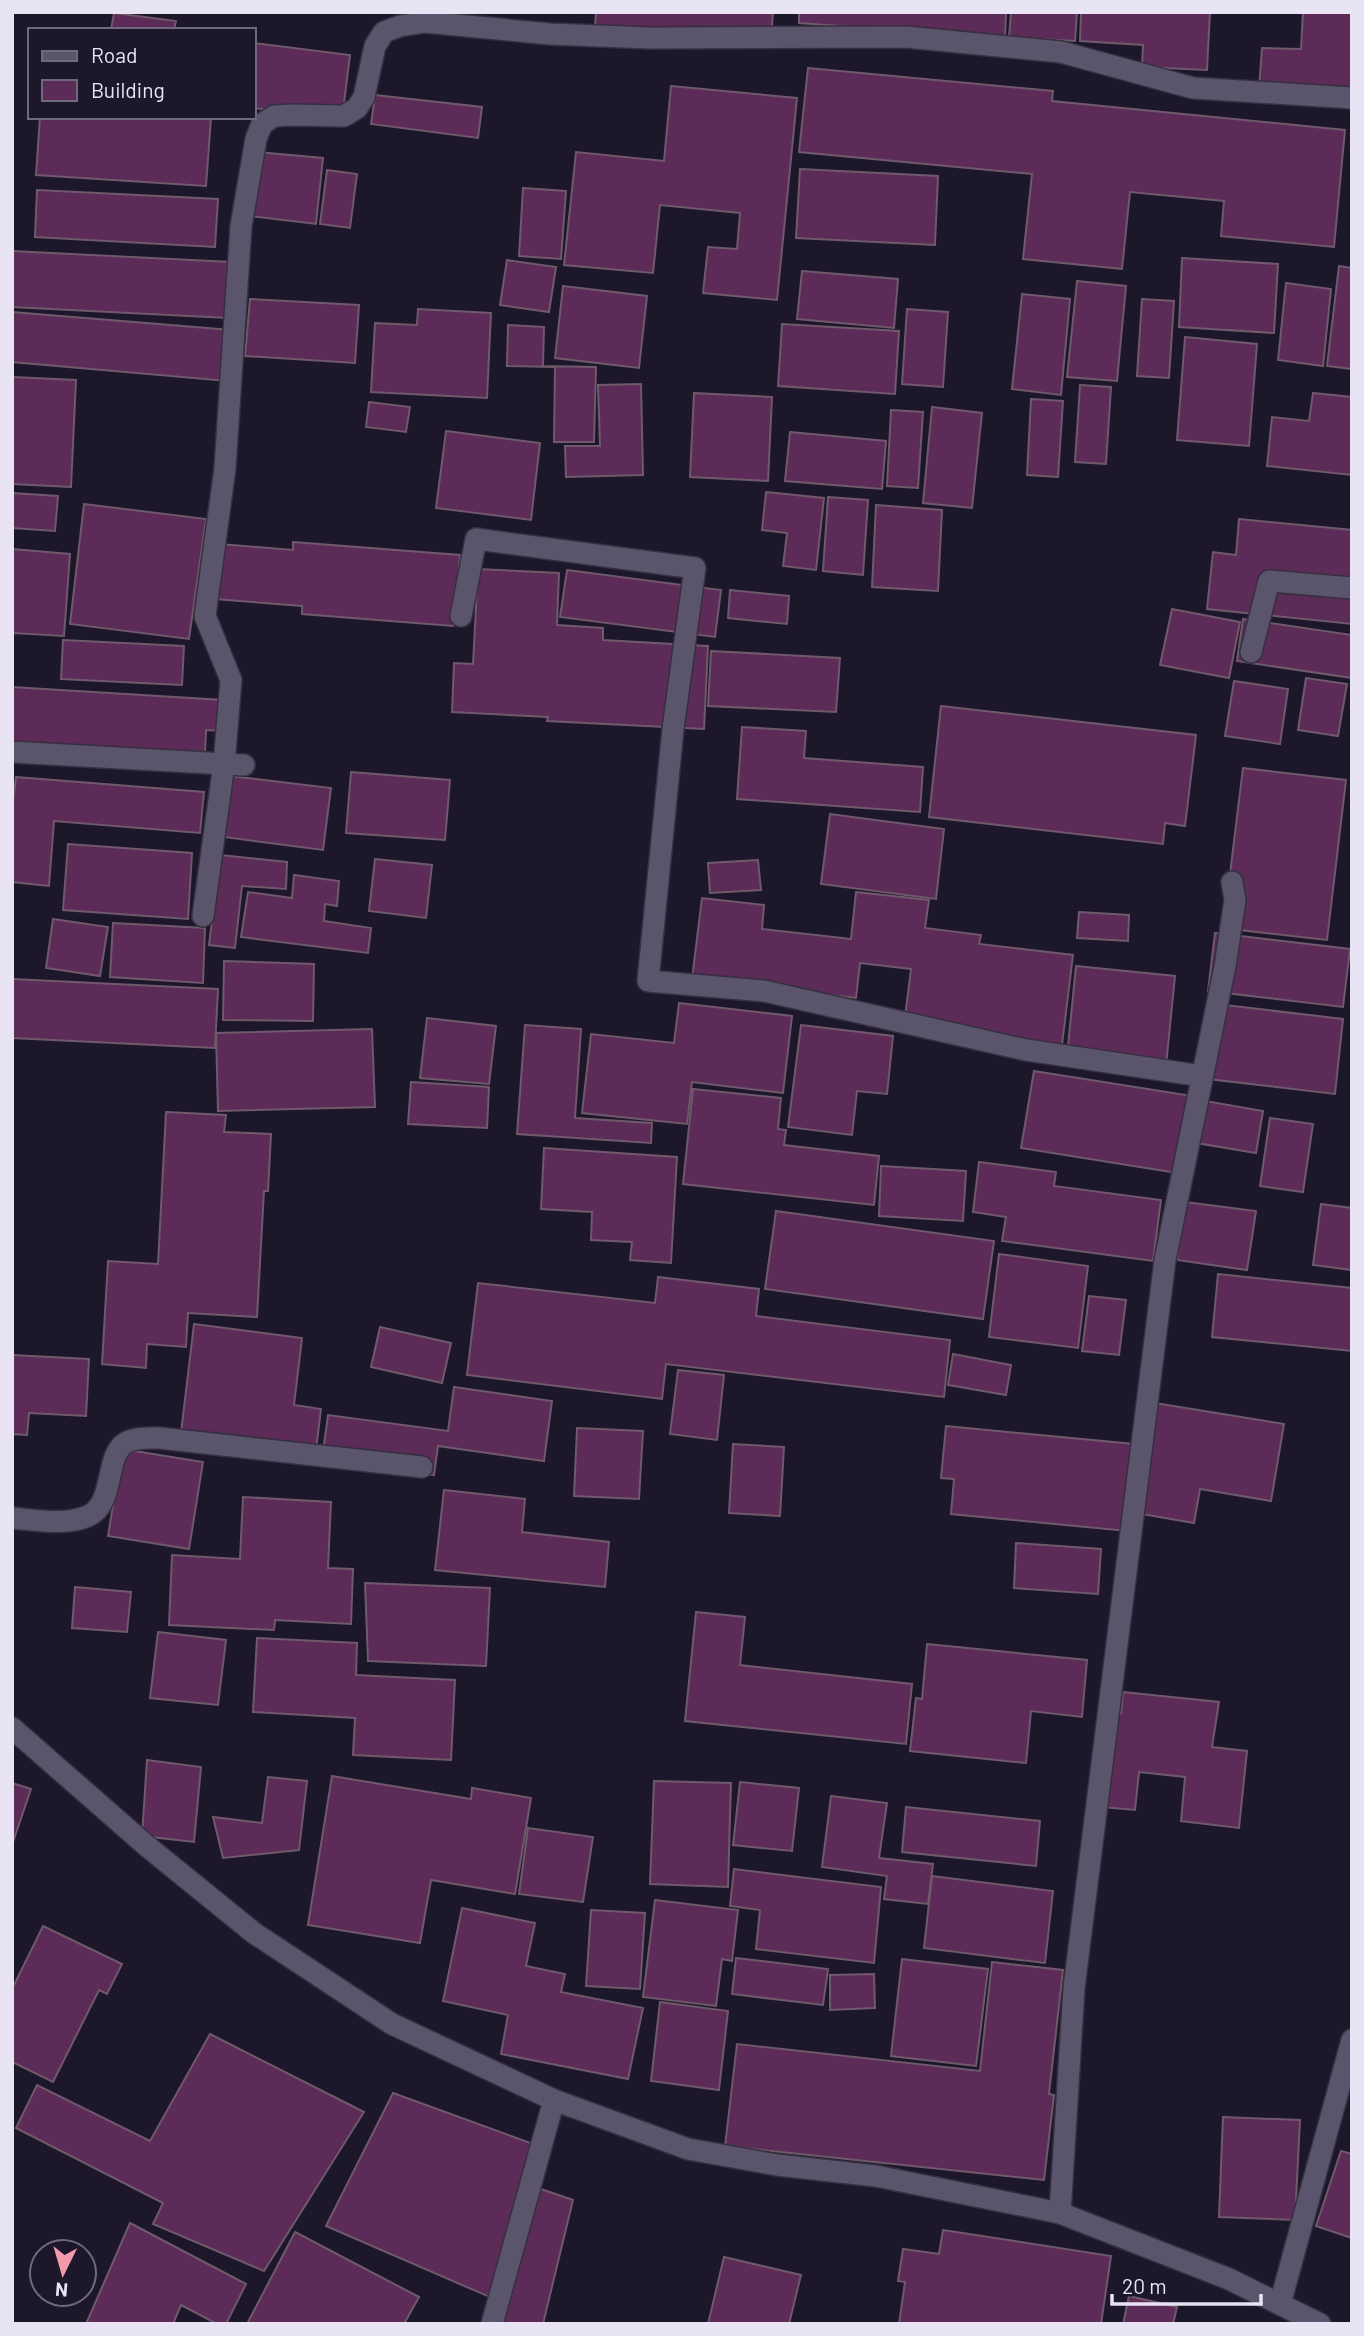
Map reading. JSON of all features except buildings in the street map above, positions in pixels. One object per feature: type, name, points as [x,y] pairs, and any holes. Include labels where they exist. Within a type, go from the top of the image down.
[{"type":"street","points":[[204,916],[234,764],[231,680],[205,616],[225,468],[241,226],[256,139],[262,124],[274,116],[344,116],[357,108],[365,97],[375,46],[384,32],[425,22],[550,34],[638,38],[906,37],[1060,52],[1193,88],[1352,98]]},
{"type":"street","points":[[461,616],[476,538],[695,568],[673,729],[648,981],[764,991],[1026,1050],[1202,1076]]},
{"type":"street","points":[[1251,652],[1269,581],[1352,588]]},
{"type":"street","points":[[12,752],[234,764]]},
{"type":"street","points":[[1060,2213],[1074,1988],[1165,1260],[1225,966],[1235,900],[1232,882]]},
{"type":"street","points":[[12,1518],[65,1522],[92,1515],[107,1490],[118,1450],[125,1442],[139,1438],[422,1467]]},
{"type":"street","points":[[12,1728],[148,1847],[254,1933],[392,2024],[554,2100],[688,2149],[777,2165],[876,2176],[1060,2213],[1229,2279],[1320,2324]]},
{"type":"street","points":[[1280,2304],[1352,2040]]},
{"type":"street","points":[[492,2324],[554,2100]]}]
